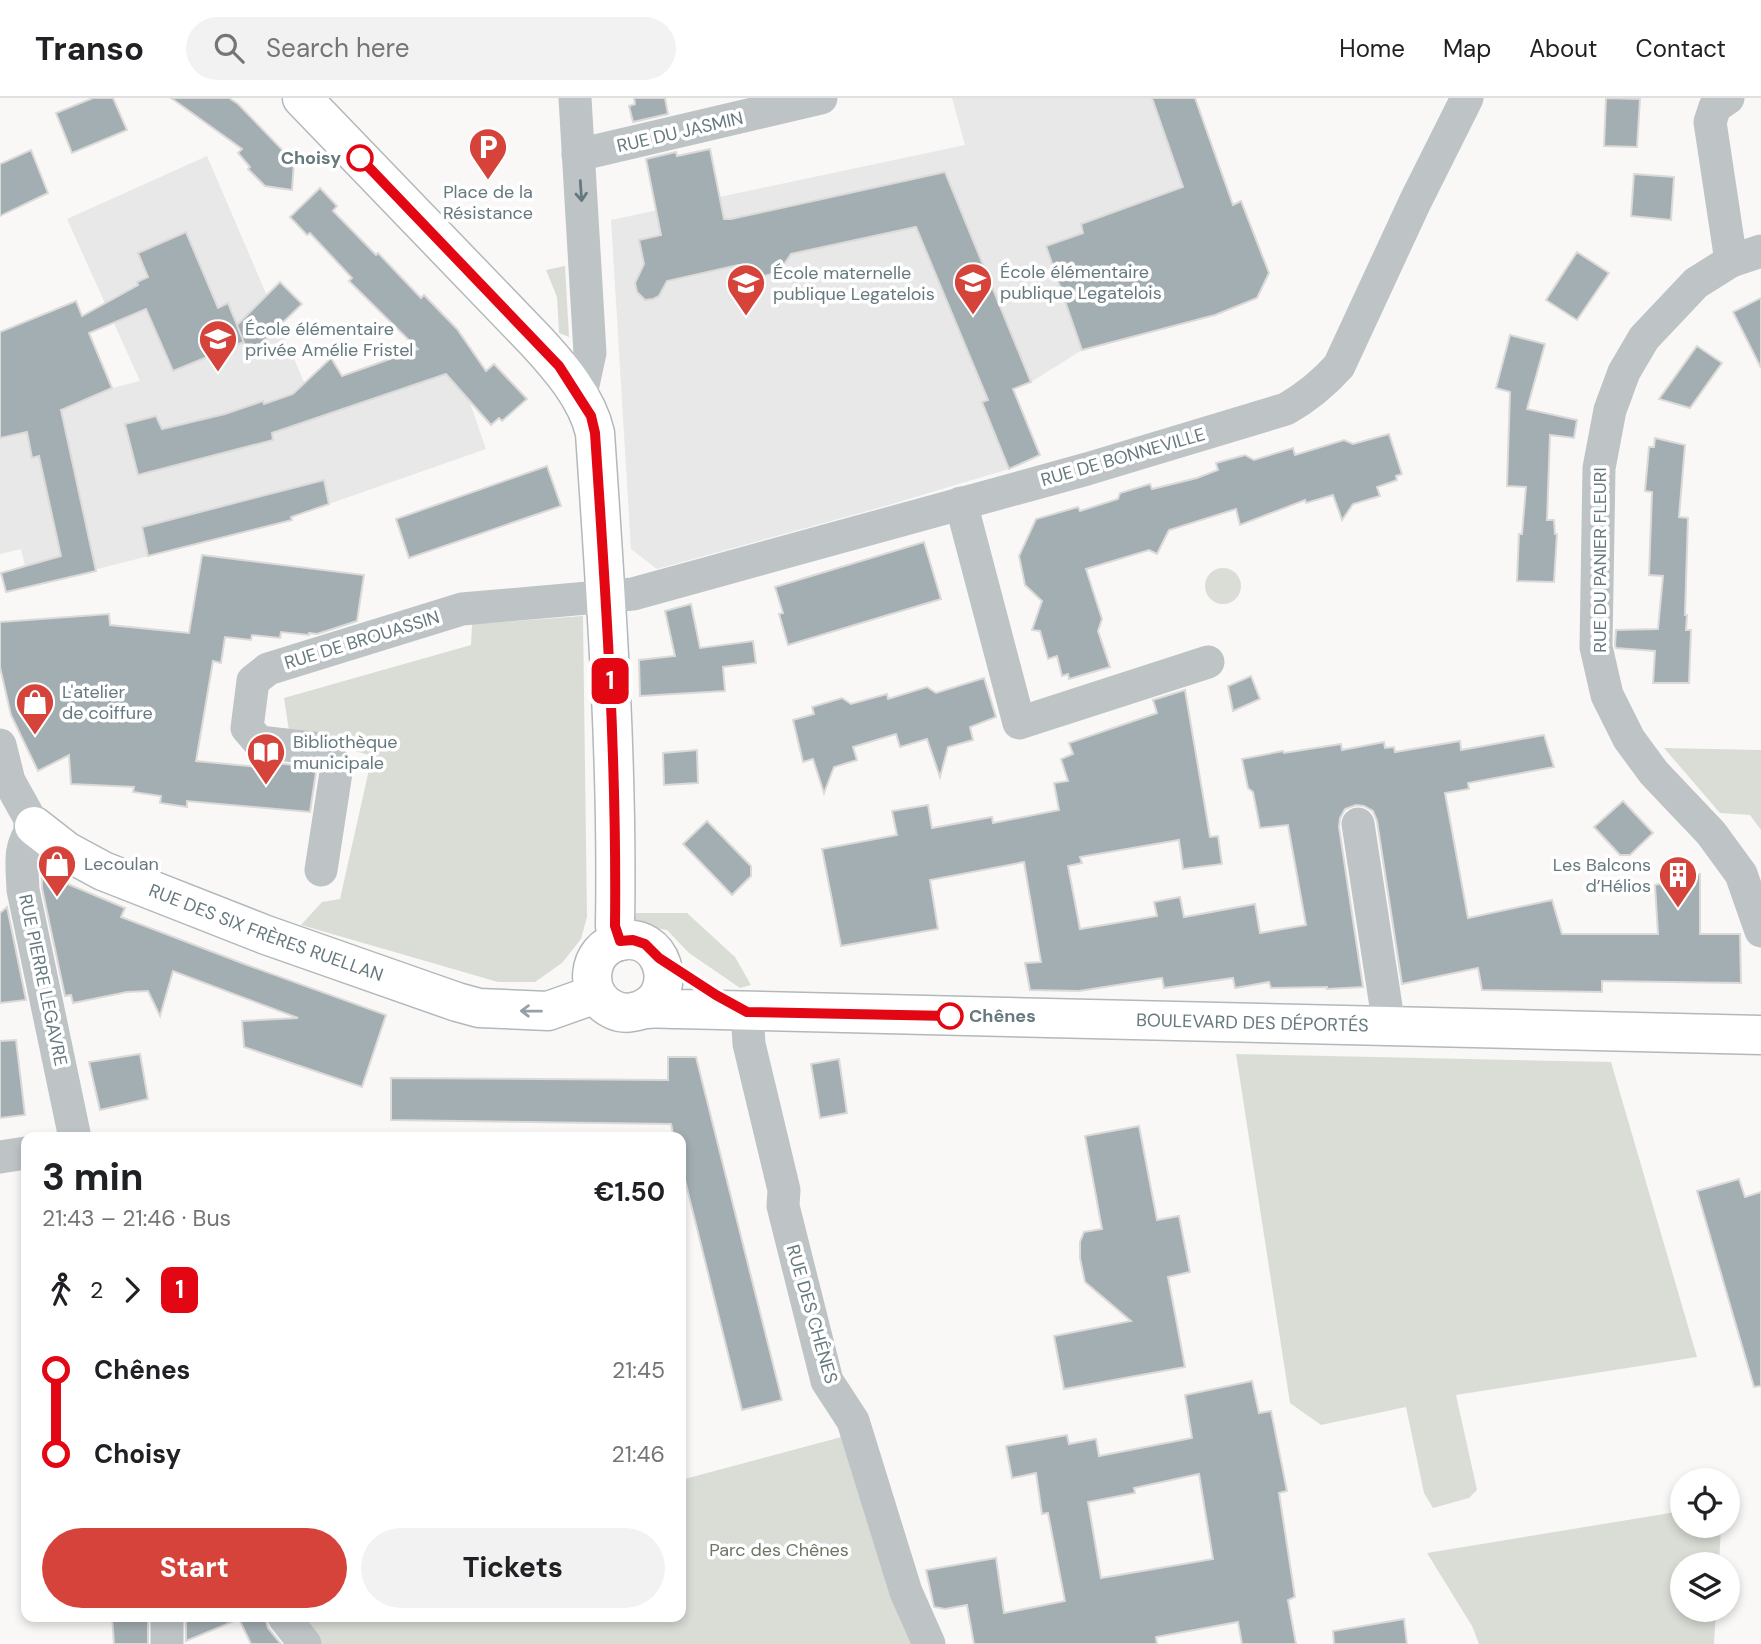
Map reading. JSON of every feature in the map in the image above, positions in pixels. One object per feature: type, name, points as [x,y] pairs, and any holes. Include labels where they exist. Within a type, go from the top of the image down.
[{"type":"main road","points":[[302,98],[559,366],[591,416],[595,433],[606,597],[615,830],[615,926],[620,941]]},
{"type":"main road","name":"RUE DES SIX FRÈRES RUELLAN","points":[[34,826],[66,851],[103,871],[266,935],[457,1002],[479,1008],[548,1011],[596,994]]},
{"type":"main road","points":[[633,940],[645,944],[659,958],[665,974],[664,986],[659,997],[643,1010],[626,1013],[614,1010],[604,1004],[596,994],[592,972],[595,961],[601,952],[620,941],[633,940]]},
{"type":"main road","name":"BOULEVARD DES DÉPORTÉS","points":[[659,958],[747,1012]]},
{"type":"main road","name":"BOULEVARD DES DÉPORTÉS","points":[[643,1010],[1761,1035]]},
{"type":"street","points":[[575,98],[590,353],[578,396]]},
{"type":"street","name":"RUE DU JASMIN","points":[[578,155],[821,98]]},
{"type":"street","name":"RUE DE BONNEVILLE","points":[[606,597],[633,594],[1087,469],[1286,409],[1305,399],[1339,366],[1415,202],[1467,98]]},
{"type":"street","points":[[1728,98],[1715,107],[1710,122],[1746,256]]},
{"type":"street","name":"RUE DU PANIER FLEURI","points":[[1746,256],[1696,283],[1644,338],[1624,372],[1610,410],[1599,468],[1596,647],[1607,695],[1629,739],[1654,773],[1710,833],[1741,874],[1761,931]]},
{"type":"street","points":[[961,503],[1019,723],[1208,662]]},
{"type":"street","name":"RUE DE BROUASSIN","points":[[321,870],[337,766],[321,749],[259,742],[247,728],[253,681],[268,669],[462,610],[606,597]]},
{"type":"street","name":"RUE DES SIX FRÈRES RUELLAN","points":[[0,745],[9,782],[34,826]]},
{"type":"street","points":[[1358,824],[1389,1026]]},
{"type":"street","name":"RUE PIERRE LEGAVRE","points":[[34,826],[25,838],[21,851],[23,890],[74,1132]]},
{"type":"street","name":"RUE DES CHÊNES","points":[[747,1012],[749,1044],[784,1190],[783,1206],[827,1381],[853,1421],[906,1592],[929,1644]]},
{"type":"street","points":[[0,1157],[21,1154]]},
{"type":"street","points":[[167,1622],[167,1644]]},
{"type":"street","points":[[288,1622],[305,1644]]},
{"type":"shaded area","name":"École élémentaire publique Legatelois","points":[[952,98],[1195,98],[1228,193],[1183,187],[1081,224],[1083,233],[1046,246],[1082,350],[1031,382],[1013,389],[1040,455],[1009,469],[882,507],[657,569],[631,549],[611,220],[965,145]]},
{"type":"shaded area","name":"École élémentaire privée Amélie Fristel","points":[[207,156],[307,389],[448,339],[486,449],[306,512],[292,520],[30,586],[21,549],[0,554],[0,416],[71,405],[112,388],[140,381],[67,219]]},
{"type":"green space","points":[[565,266],[569,337],[559,333],[557,297],[546,270]]},
{"type":"green space","points":[[1223,568],[1236,573],[1241,586],[1236,599],[1223,604],[1210,599],[1205,586],[1210,573]]},
{"type":"green space","points":[[583,616],[587,917],[581,939],[562,963],[535,982],[498,982],[301,925],[322,902],[340,899],[372,756],[289,731],[284,698],[471,645],[472,624]]},
{"type":"green space","points":[[1664,748],[1761,750],[1761,830],[1750,815],[1720,813]]},
{"type":"green space","points":[[636,913],[687,913],[735,957],[751,985],[740,988],[689,953],[667,930],[633,924]]},
{"type":"green space","points":[[1236,1054],[1611,1062],[1697,1357],[1456,1395],[1477,1490],[1469,1498],[1433,1508],[1424,1493],[1406,1407],[1321,1425],[1290,1403]]},
{"type":"green space","name":"Parc des Chênes","points":[[849,1435],[916,1644],[317,1644],[300,1622],[686,1622],[686,1479]]},
{"type":"green space","points":[[1670,1513],[1670,1538],[1720,1538],[1720,1552],[1670,1552],[1670,1622],[1715,1622],[1714,1644],[1479,1644],[1472,1626],[1427,1553]]},
{"type":"building","points":[[93,98],[113,98],[127,130],[72,153],[56,113]]},
{"type":"building","points":[[171,98],[229,98],[238,104],[294,162],[292,190],[265,186],[248,169],[250,167],[238,153],[242,149]]},
{"type":"building","points":[[634,98],[665,98],[668,114],[633,122],[629,106],[635,104]]},
{"type":"building","points":[[1152,98],[1195,98],[1233,205],[1241,201],[1269,273],[1257,298],[1215,315],[1082,350],[1046,246],[1083,233],[1081,224],[1183,187]]},
{"type":"building","points":[[1606,98],[1640,99],[1637,147],[1604,146]]},
{"type":"building","points":[[710,149],[724,219],[945,172],[1031,382],[1013,389],[1040,455],[1009,469],[982,402],[988,400],[916,227],[791,254],[779,272],[756,278],[738,265],[667,281],[659,296],[645,300],[637,292],[635,283],[644,264],[639,240],[661,235],[646,159],[676,152],[677,156]]},
{"type":"building","points":[[31,150],[48,193],[0,216],[0,164]]},
{"type":"building","points":[[1634,174],[1674,177],[1671,220],[1631,216]]},
{"type":"building","points":[[320,188],[337,206],[333,211],[421,298],[424,295],[457,329],[486,371],[494,364],[527,399],[502,421],[499,418],[491,425],[446,374],[272,433],[273,440],[138,475],[125,424],[156,416],[162,429],[225,414],[293,394],[331,358],[342,376],[418,349],[349,281],[352,278],[310,233],[307,235],[290,217]]},
{"type":"building","points":[[186,232],[218,308],[228,303],[244,342],[173,371],[146,309],[89,333],[112,388],[61,410],[96,571],[6,592],[1,573],[61,556],[39,456],[32,458],[27,432],[0,438],[0,332],[76,301],[82,316],[148,277],[138,253]]},
{"type":"building","points":[[1577,252],[1609,273],[1577,320],[1546,300]]},
{"type":"building","points":[[280,282],[302,304],[249,355],[237,325]]},
{"type":"building","points":[[1761,298],[1761,368],[1733,312]]},
{"type":"building","points":[[1510,335],[1545,344],[1527,409],[1577,420],[1574,438],[1550,435],[1547,520],[1554,520],[1557,534],[1554,582],[1517,581],[1519,534],[1522,534],[1526,487],[1507,486],[1510,392],[1496,388]]},
{"type":"building","points":[[1697,346],[1722,363],[1690,408],[1659,399]]},
{"type":"building","points":[[1389,434],[1402,474],[1396,476],[1397,480],[1377,487],[1380,496],[1353,504],[1342,520],[1333,495],[1306,503],[1305,500],[1240,525],[1236,509],[1169,530],[1157,554],[1149,550],[1086,569],[1102,619],[1098,631],[1110,667],[1069,679],[1068,674],[1062,676],[1057,656],[1048,659],[1040,631],[1032,630],[1042,601],[1025,585],[1019,556],[1036,519],[1078,507],[1080,511],[1118,499],[1120,493],[1150,484],[1152,489],[1197,478],[1218,470],[1216,463],[1245,455],[1254,460],[1293,448],[1295,455],[1344,440],[1353,444]]},
{"type":"building","points":[[1655,438],[1685,445],[1679,517],[1688,518],[1685,615],[1686,630],[1691,630],[1689,683],[1653,683],[1655,651],[1616,648],[1615,645],[1616,630],[1658,629],[1663,576],[1649,575],[1652,492],[1645,491],[1649,447],[1654,447]]},
{"type":"building","points":[[547,466],[561,506],[409,558],[396,519]]},
{"type":"building","points":[[324,480],[329,504],[291,517],[292,520],[148,556],[142,527]]},
{"type":"building","points":[[924,542],[941,599],[788,645],[779,614],[783,613],[775,587]]},
{"type":"building","points":[[202,555],[364,575],[357,621],[309,635],[281,632],[280,638],[252,635],[251,640],[225,637],[221,663],[213,661],[196,761],[268,768],[269,765],[276,766],[276,763],[312,767],[316,772],[310,812],[187,801],[187,807],[160,803],[161,796],[133,792],[134,787],[71,784],[69,755],[38,771],[11,715],[0,667],[0,622],[109,614],[110,625],[189,633]]},
{"type":"building","points":[[691,604],[700,648],[753,641],[756,663],[723,667],[725,691],[640,696],[639,660],[675,656],[665,611]]},
{"type":"building","points":[[1251,676],[1260,699],[1233,711],[1228,686]]},
{"type":"building","points":[[984,678],[996,717],[970,727],[973,740],[948,747],[940,777],[927,739],[900,747],[896,734],[853,747],[857,760],[834,767],[824,793],[813,759],[803,762],[793,720],[814,714],[812,707],[842,698],[851,704],[887,694],[888,699],[927,687],[936,693]]},
{"type":"building","points":[[1185,690],[1210,837],[1218,836],[1222,864],[1183,869],[1179,840],[1080,857],[1082,863],[1068,866],[1080,929],[1157,916],[1154,902],[1180,897],[1184,917],[1255,904],[1260,933],[1306,925],[1288,825],[1260,828],[1253,792],[1248,788],[1242,759],[1341,744],[1342,750],[1384,742],[1385,748],[1394,747],[1395,752],[1460,741],[1461,750],[1544,735],[1554,767],[1468,783],[1469,789],[1445,793],[1468,918],[1552,900],[1562,934],[1658,934],[1655,885],[1700,874],[1700,934],[1740,934],[1741,983],[1602,981],[1602,992],[1482,990],[1478,968],[1402,984],[1377,821],[1373,811],[1356,805],[1345,809],[1339,827],[1363,987],[1271,988],[1269,982],[1235,988],[1233,978],[1164,988],[1162,978],[1079,991],[1030,990],[1025,963],[1041,962],[1024,862],[930,880],[938,929],[841,946],[822,849],[897,835],[892,811],[928,805],[932,828],[992,817],[993,823],[1059,810],[1054,783],[1068,781],[1061,759],[1073,754],[1069,743],[1157,713],[1153,700]]},
{"type":"building","points":[[697,750],[698,783],[664,785],[663,753]]},
{"type":"building","points":[[1623,801],[1653,833],[1630,855],[1620,855],[1594,827]]},
{"type":"building","points":[[707,821],[751,866],[751,876],[732,895],[683,844]]},
{"type":"building","points":[[44,874],[125,908],[121,917],[386,1015],[362,1087],[244,1047],[242,1021],[298,1018],[173,971],[160,1016],[148,991],[127,992],[73,1003],[71,995],[65,996],[42,888]]},
{"type":"building","points":[[7,907],[26,1000],[0,1003],[0,913]]},
{"type":"building","points":[[16,1040],[25,1115],[0,1118],[0,1041]]},
{"type":"building","points":[[140,1054],[148,1099],[100,1110],[89,1062]]},
{"type":"building","points":[[668,1057],[696,1057],[782,1400],[742,1410],[686,1184],[686,1132],[673,1132],[671,1124],[391,1120],[391,1078],[668,1080]]},
{"type":"building","points":[[839,1059],[847,1113],[820,1118],[811,1064]]},
{"type":"building","points":[[1139,1126],[1157,1220],[1179,1216],[1190,1272],[1168,1277],[1185,1367],[1064,1389],[1054,1336],[1131,1321],[1085,1282],[1080,1242],[1084,1232],[1102,1229],[1085,1136]]},
{"type":"building","points":[[1739,1179],[1745,1197],[1761,1192],[1761,1386],[1754,1387],[1697,1191]]},
{"type":"building","points":[[1252,1381],[1259,1413],[1271,1411],[1287,1491],[1279,1493],[1295,1597],[1288,1600],[1296,1644],[1242,1644],[1238,1622],[1156,1637],[1157,1644],[974,1644],[967,1605],[945,1609],[934,1607],[926,1570],[996,1558],[1004,1613],[1065,1601],[1048,1513],[1042,1514],[1036,1473],[1012,1478],[1006,1446],[1067,1435],[1069,1444],[1096,1439],[1099,1456],[1192,1438],[1185,1395]],"holes":[[[1199,1474],[1213,1559],[1101,1578],[1088,1502],[1135,1493],[1134,1488]]]},
{"type":"building","points":[[1404,1619],[1407,1644],[1334,1644],[1333,1631]]},
{"type":"building","points":[[112,1622],[148,1622],[148,1644],[114,1644]]},
{"type":"building","points":[[186,1622],[232,1622],[186,1641]]},
{"type":"building","points":[[240,1622],[266,1622],[281,1644],[251,1644]]},
{"type":"bus line","name":"1","points":[[360,158],[559,366],[591,416],[595,433],[606,597],[615,830],[615,926],[620,941],[633,940],[645,944],[655,951],[659,958],[747,1012],[950,1016]]},
{"type":"place","name":"Choisy","points":[[360,158]]},
{"type":"place","name":"Place de la Résistance","points":[[488,181]]},
{"type":"place","name":"École élémentaire publique Legatelois","points":[[973,316]]},
{"type":"place","name":"École maternelle publique Legatelois","points":[[746,317]]},
{"type":"place","name":"École élémentaire privée Amélie Fristel","points":[[218,373]]},
{"type":"place","name":"L'atelier de coiffure","points":[[35,736]]},
{"type":"place","name":"Bibliothèque municipale","points":[[266,786]]},
{"type":"place","name":"Lecoulan","points":[[57,898]]},
{"type":"place","name":"Les Balcons d’Hélios","points":[[1678,909]]},
{"type":"place","name":"Chênes","points":[[950,1016]]}]
